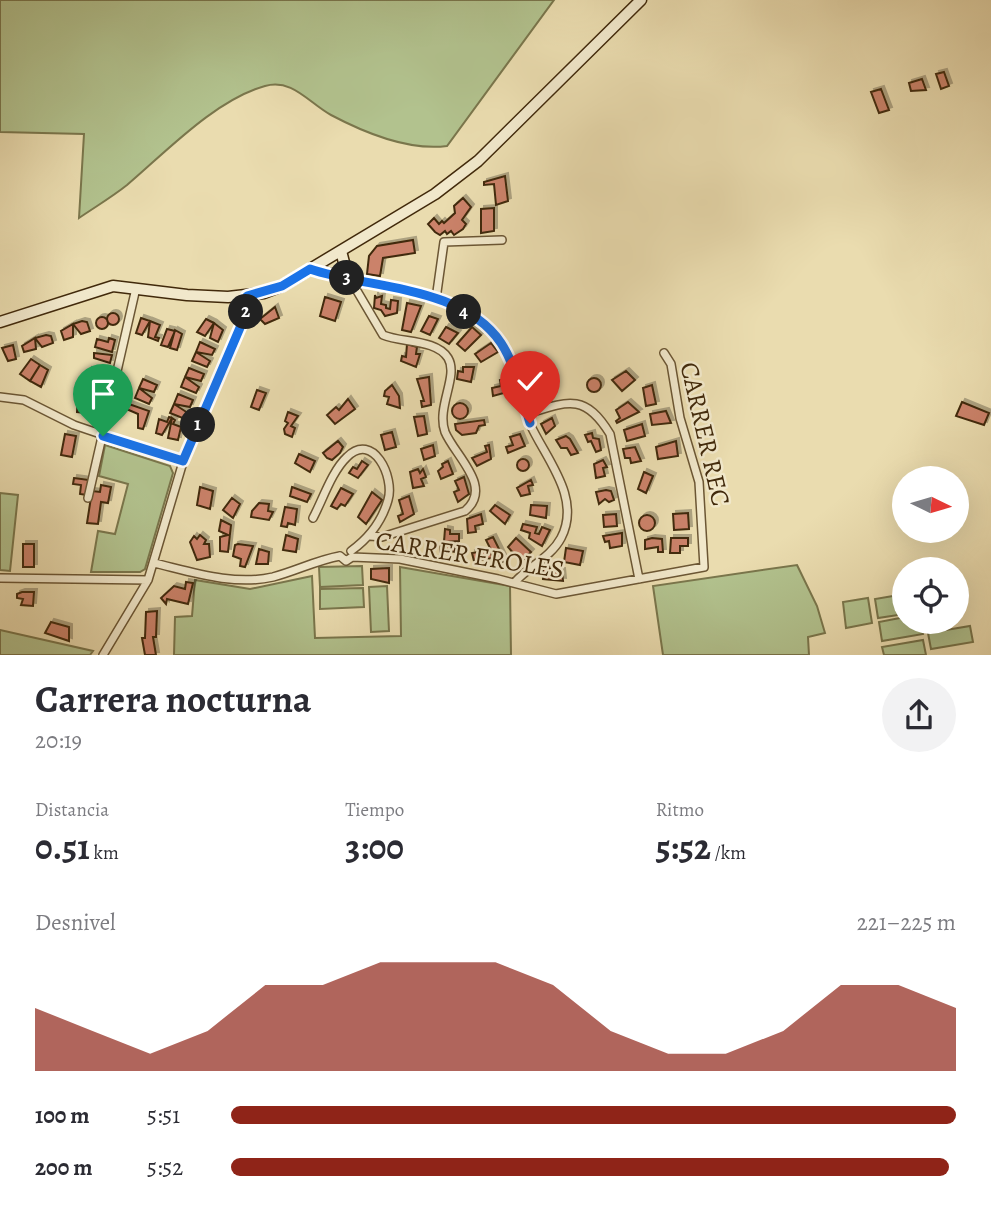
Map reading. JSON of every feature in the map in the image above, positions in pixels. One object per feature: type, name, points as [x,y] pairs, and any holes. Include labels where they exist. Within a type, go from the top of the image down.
[{"type":"street","points":[[0,322],[113,286],[187,295],[247,296],[282,286],[435,194],[478,161],[641,0]]},
{"type":"street","points":[[436,299],[444,242],[502,240]]},
{"type":"street","points":[[341,251],[349,279],[383,335],[430,346],[447,356],[451,365],[442,419],[446,432],[469,470],[476,495],[473,504],[465,511],[382,537],[370,536]]},
{"type":"street","points":[[329,258],[344,264]]},
{"type":"street","points":[[329,258],[331,276]]},
{"type":"street","points":[[310,269],[436,299],[485,326],[500,342],[509,358],[527,414],[557,473],[564,492],[566,518],[561,538],[515,582]]},
{"type":"street","points":[[88,498],[136,288]]},
{"type":"street","points":[[103,655],[148,580],[183,461],[245,316],[247,296]]},
{"type":"street","name":"CARRER REC","points":[[664,353],[671,364],[680,418],[699,482],[704,567]]},
{"type":"street","points":[[0,397],[24,400],[103,436],[183,461]]},
{"type":"street","points":[[527,414],[566,402],[585,405],[600,416],[610,434],[639,579]]},
{"type":"street","points":[[313,518],[347,457],[359,449],[371,450],[383,462],[389,498],[370,536],[352,554]]},
{"type":"street","name":"CARRER EROLES","points":[[154,563],[221,578],[248,580],[272,577],[327,558],[340,556],[345,561],[352,554],[400,559],[515,582],[556,594],[704,567]]},
{"type":"street","points":[[0,578],[148,580]]},
{"type":"street","points":[[109,646],[112,655]]},
{"type":"green space","points":[[0,0],[554,0],[447,146],[418,146],[388,139],[331,115],[292,88],[275,84],[246,93],[210,115],[127,185],[79,218],[84,134],[0,132]]},
{"type":"green space","points":[[105,445],[170,466],[173,473],[145,569],[140,572],[91,572],[98,531],[115,534],[128,484],[99,476]]},
{"type":"green space","points":[[0,493],[18,495],[10,571],[0,570]]},
{"type":"green space","points":[[797,565],[817,606],[825,633],[808,637],[809,655],[663,655],[653,586]]},
{"type":"green space","points":[[362,566],[363,585],[320,587],[319,567]]},
{"type":"green space","points":[[400,567],[510,586],[511,655],[174,655],[175,617],[192,616],[195,580],[250,589],[312,576],[315,638],[401,636]]},
{"type":"green space","points":[[387,586],[389,631],[371,632],[369,587]]},
{"type":"green space","points":[[363,588],[364,607],[320,609],[320,589]]},
{"type":"green space","points":[[892,596],[892,616],[878,618],[875,599]]},
{"type":"green space","points":[[868,598],[872,623],[846,628],[843,602]]},
{"type":"green space","points":[[892,620],[892,634],[923,634],[882,641],[879,622]]},
{"type":"green space","points":[[969,626],[973,642],[931,649],[928,634],[969,634]]},
{"type":"green space","points":[[0,630],[93,651],[90,655],[0,655]]},
{"type":"green space","points":[[923,640],[926,655],[884,655],[882,647]]},
{"type":"building","points":[[944,72],[949,86],[941,89],[936,74]]},
{"type":"building","points":[[922,79],[926,90],[911,91],[909,83]]},
{"type":"building","points":[[881,89],[889,110],[879,113],[871,92]]},
{"type":"building","points":[[505,176],[508,201],[496,205],[494,184],[484,185],[484,182]]},
{"type":"building","points":[[463,198],[471,207],[462,220],[466,224],[463,229],[454,235],[451,231],[440,235],[435,232],[428,224],[434,218],[439,224],[442,221],[444,223],[455,213],[454,206]]},
{"type":"building","points":[[494,208],[494,231],[481,233],[481,209]]},
{"type":"building","points":[[413,240],[415,253],[383,258],[380,276],[367,274],[369,256],[377,246]]},
{"type":"building","points":[[375,295],[376,298],[382,296],[381,304],[386,305],[386,308],[390,309],[391,300],[398,301],[397,313],[385,316],[381,310],[374,308]]},
{"type":"building","points":[[325,297],[341,302],[335,321],[320,316]]},
{"type":"building","points":[[407,303],[421,306],[411,332],[402,330]]},
{"type":"building","points":[[275,307],[279,318],[265,324],[260,319]]},
{"type":"building","points":[[113,313],[119,319],[113,325],[107,319]]},
{"type":"building","points":[[429,316],[438,319],[430,335],[421,331]]},
{"type":"building","points":[[102,317],[108,323],[102,329],[96,323]]},
{"type":"building","points":[[141,318],[150,321],[142,335],[136,333]]},
{"type":"building","points":[[206,319],[214,323],[205,336],[197,332]]},
{"type":"building","points":[[150,321],[160,325],[155,337],[159,338],[158,341],[148,337]]},
{"type":"building","points":[[87,322],[90,331],[81,334],[73,324]]},
{"type":"building","points":[[214,323],[223,330],[218,342],[210,338]]},
{"type":"building","points":[[73,324],[73,337],[64,340],[61,331]]},
{"type":"building","points":[[446,327],[458,333],[449,344],[439,338]]},
{"type":"building","points":[[472,327],[481,335],[465,351],[457,344]]},
{"type":"building","points":[[167,329],[175,331],[168,347],[161,345]]},
{"type":"building","points":[[175,330],[182,334],[177,350],[170,348]]},
{"type":"building","points":[[51,336],[53,343],[42,347],[35,338]]},
{"type":"building","points":[[35,338],[36,349],[24,352],[22,346]]},
{"type":"building","points":[[109,338],[115,340],[112,352],[95,347],[97,339],[108,342]]},
{"type":"building","points":[[200,342],[215,349],[212,355],[196,352]]},
{"type":"building","points":[[491,343],[498,352],[481,362],[475,354]]},
{"type":"building","points":[[407,344],[417,347],[416,354],[420,354],[416,367],[401,361],[402,356],[406,357]]},
{"type":"building","points":[[13,345],[16,359],[8,361],[2,348]]},
{"type":"building","points":[[196,352],[210,361],[207,367],[192,361]]},
{"type":"building","points":[[94,353],[112,355],[110,363],[94,358]]},
{"type":"building","points":[[31,359],[40,365],[30,381],[20,374]]},
{"type":"building","points":[[40,365],[48,370],[41,387],[30,381]]},
{"type":"building","points":[[463,367],[474,367],[471,382],[457,379],[458,371],[463,372]]},
{"type":"building","points":[[189,368],[204,374],[201,381],[185,377]]},
{"type":"building","points":[[89,370],[108,373],[106,381],[89,379]]},
{"type":"building","points":[[626,371],[635,380],[622,391],[612,380]]},
{"type":"building","points":[[185,377],[199,387],[196,393],[181,387]]},
{"type":"building","points":[[429,377],[431,405],[422,407],[421,401],[424,401],[417,379]]},
{"type":"building","points":[[591,378],[597,378],[601,385],[597,392],[591,392],[587,388],[587,382]]},
{"type":"building","points":[[89,379],[106,384],[104,392],[86,389]]},
{"type":"building","points":[[143,379],[157,385],[154,392],[139,388]]},
{"type":"building","points":[[506,379],[511,391],[493,396],[492,388],[501,386],[500,380]]},
{"type":"building","points":[[392,385],[399,396],[400,408],[387,404],[389,397],[384,396],[385,391]]},
{"type":"building","points":[[652,385],[656,404],[646,406],[643,388]]},
{"type":"building","points":[[139,388],[152,398],[149,404],[135,398]]},
{"type":"building","points":[[257,390],[266,393],[259,410],[251,407]]},
{"type":"building","points":[[178,394],[193,400],[190,407],[174,404]]},
{"type":"building","points":[[78,396],[86,398],[86,413],[77,412]]},
{"type":"building","points":[[348,399],[355,409],[335,424],[327,415],[336,407],[339,410]]},
{"type":"building","points":[[92,400],[100,401],[95,415],[86,413]]},
{"type":"building","points":[[628,402],[639,412],[617,423],[620,418],[616,410]]},
{"type":"building","points":[[962,402],[989,413],[984,425],[956,416]]},
{"type":"building","points":[[126,403],[149,411],[143,429],[138,428],[138,414],[124,408]]},
{"type":"building","points":[[460,403],[468,411],[460,419],[452,411]]},
{"type":"building","points":[[174,404],[188,413],[185,419],[170,413]]},
{"type":"building","points":[[666,411],[671,423],[652,425],[650,414]]},
{"type":"building","points":[[288,412],[298,416],[291,426],[295,428],[292,437],[285,434],[284,429],[288,423],[285,421]]},
{"type":"building","points":[[424,416],[427,434],[418,436],[414,417]]},
{"type":"building","points":[[169,417],[172,418],[162,435],[156,433],[159,419],[167,422]]},
{"type":"building","points":[[172,418],[175,420],[173,424],[181,427],[178,440],[168,438]]},
{"type":"building","points":[[552,418],[555,426],[546,434],[541,424]]},
{"type":"building","points":[[484,420],[485,425],[479,426],[476,433],[462,435],[456,430],[455,424]]},
{"type":"building","points":[[642,424],[645,436],[627,441],[624,430]]},
{"type":"building","points":[[392,432],[396,447],[385,450],[381,435]]},
{"type":"building","points":[[592,433],[593,438],[599,439],[601,450],[596,452],[585,435]]},
{"type":"building","points":[[65,434],[76,436],[72,457],[61,455]]},
{"type":"building","points":[[520,434],[525,446],[508,453],[506,447],[513,445],[510,437]]},
{"type":"building","points":[[566,436],[578,453],[571,455],[567,448],[561,448],[556,440]]},
{"type":"building","points":[[338,441],[343,447],[340,453],[332,460],[327,458],[323,453]]},
{"type":"building","points":[[676,441],[678,456],[658,459],[656,447]]},
{"type":"building","points":[[433,445],[435,456],[424,460],[421,449]]},
{"type":"building","points":[[489,445],[491,459],[477,466],[472,458],[487,452],[485,446]]},
{"type":"building","points":[[635,447],[641,461],[631,463],[630,458],[625,458],[623,449]]},
{"type":"building","points":[[299,454],[315,461],[310,472],[295,463]]},
{"type":"building","points":[[523,459],[529,465],[523,471],[517,465]]},
{"type":"building","points":[[603,460],[607,467],[603,468],[605,476],[596,478],[594,464]]},
{"type":"building","points":[[362,461],[368,465],[358,478],[349,473],[353,467],[357,469]]},
{"type":"building","points":[[448,461],[453,474],[441,479],[438,471],[443,467],[442,464]]},
{"type":"building","points":[[418,469],[420,473],[423,469],[426,477],[421,479],[424,486],[413,488],[410,472]]},
{"type":"building","points":[[644,472],[653,476],[646,493],[638,489]]},
{"type":"building","points":[[464,477],[469,494],[458,502],[454,492],[459,490],[455,481]]},
{"type":"building","points":[[74,478],[89,480],[87,495],[80,494],[81,485],[73,484]]},
{"type":"building","points":[[531,480],[533,485],[528,486],[530,494],[521,496],[517,488]]},
{"type":"building","points":[[101,485],[111,487],[108,503],[101,502],[98,524],[87,523],[92,491],[100,492]]},
{"type":"building","points":[[200,487],[213,491],[210,509],[197,505]]},
{"type":"building","points":[[292,487],[311,494],[307,502],[290,496]]},
{"type":"building","points":[[341,488],[353,494],[345,506],[341,504],[337,509],[331,506]]},
{"type":"building","points":[[611,491],[614,500],[609,502],[605,499],[599,504],[596,492]]},
{"type":"building","points":[[372,492],[382,500],[366,524],[358,517]]},
{"type":"building","points":[[409,496],[414,514],[400,522],[398,516],[403,514],[399,500]]},
{"type":"building","points":[[232,498],[240,504],[233,518],[223,510]]},
{"type":"building","points":[[259,503],[269,504],[268,511],[273,512],[269,520],[251,517],[252,511]]},
{"type":"building","points":[[495,505],[510,515],[505,524],[490,511]]},
{"type":"building","points":[[531,505],[547,506],[546,518],[530,515]]},
{"type":"building","points":[[285,507],[297,509],[295,525],[288,523],[287,527],[281,526]]},
{"type":"building","points":[[688,513],[689,529],[674,530],[673,514]]},
{"type":"building","points":[[481,514],[483,524],[475,526],[476,532],[468,533],[467,519]]},
{"type":"building","points":[[616,514],[617,526],[604,527],[603,515]]},
{"type":"building","points":[[647,515],[653,517],[653,529],[647,531],[641,529],[639,523],[641,517]]},
{"type":"building","points":[[221,520],[231,525],[228,552],[220,551],[220,537],[228,535],[219,531]]},
{"type":"building","points":[[523,524],[537,527],[535,533],[539,534],[542,527],[550,530],[542,546],[529,538],[530,533],[521,530]]},
{"type":"building","points":[[445,529],[450,530],[450,534],[459,534],[459,541],[444,542]]},
{"type":"building","points":[[622,533],[622,546],[610,548],[609,541],[605,542],[603,536]]},
{"type":"building","points":[[200,535],[206,540],[204,544],[209,544],[210,557],[197,560],[190,542],[194,536],[197,539]]},
{"type":"building","points":[[286,535],[298,539],[296,552],[283,550]]},
{"type":"building","points":[[493,537],[505,561],[498,564],[486,540]]},
{"type":"building","points":[[516,538],[531,552],[521,562],[508,547]]},
{"type":"building","points":[[671,538],[688,538],[688,546],[680,546],[680,553],[670,553]]},
{"type":"building","points":[[662,539],[663,552],[658,552],[658,547],[645,549],[645,540]]},
{"type":"building","points":[[441,542],[455,545],[455,552],[446,550],[445,554],[440,554]]},
{"type":"building","points":[[23,544],[34,544],[34,567],[23,567]]},
{"type":"building","points":[[235,545],[253,546],[245,567],[240,566],[241,559],[233,556]]},
{"type":"building","points":[[566,548],[583,551],[580,565],[564,562]]},
{"type":"building","points":[[259,549],[269,552],[268,564],[256,564]]},
{"type":"building","points":[[491,550],[492,558],[474,561],[472,553]]},
{"type":"building","points":[[549,566],[551,572],[562,571],[563,581],[543,579],[543,567]]},
{"type":"building","points":[[389,568],[389,583],[371,579],[371,569]]},
{"type":"building","points":[[186,582],[193,583],[188,604],[167,599],[166,604],[161,598],[174,586],[185,589]]},
{"type":"building","points":[[34,592],[33,606],[21,605],[23,599],[17,598],[17,594]]},
{"type":"building","points":[[157,611],[156,637],[153,637],[156,655],[145,655],[142,638],[145,638],[146,612]]},
{"type":"building","points":[[51,622],[69,627],[69,641],[45,633]]},
{"type":"route","points":[[103,436],[183,461],[245,316],[247,296],[282,286],[310,269],[436,299],[465,312],[485,326],[500,342],[509,358],[530,423]]}]
